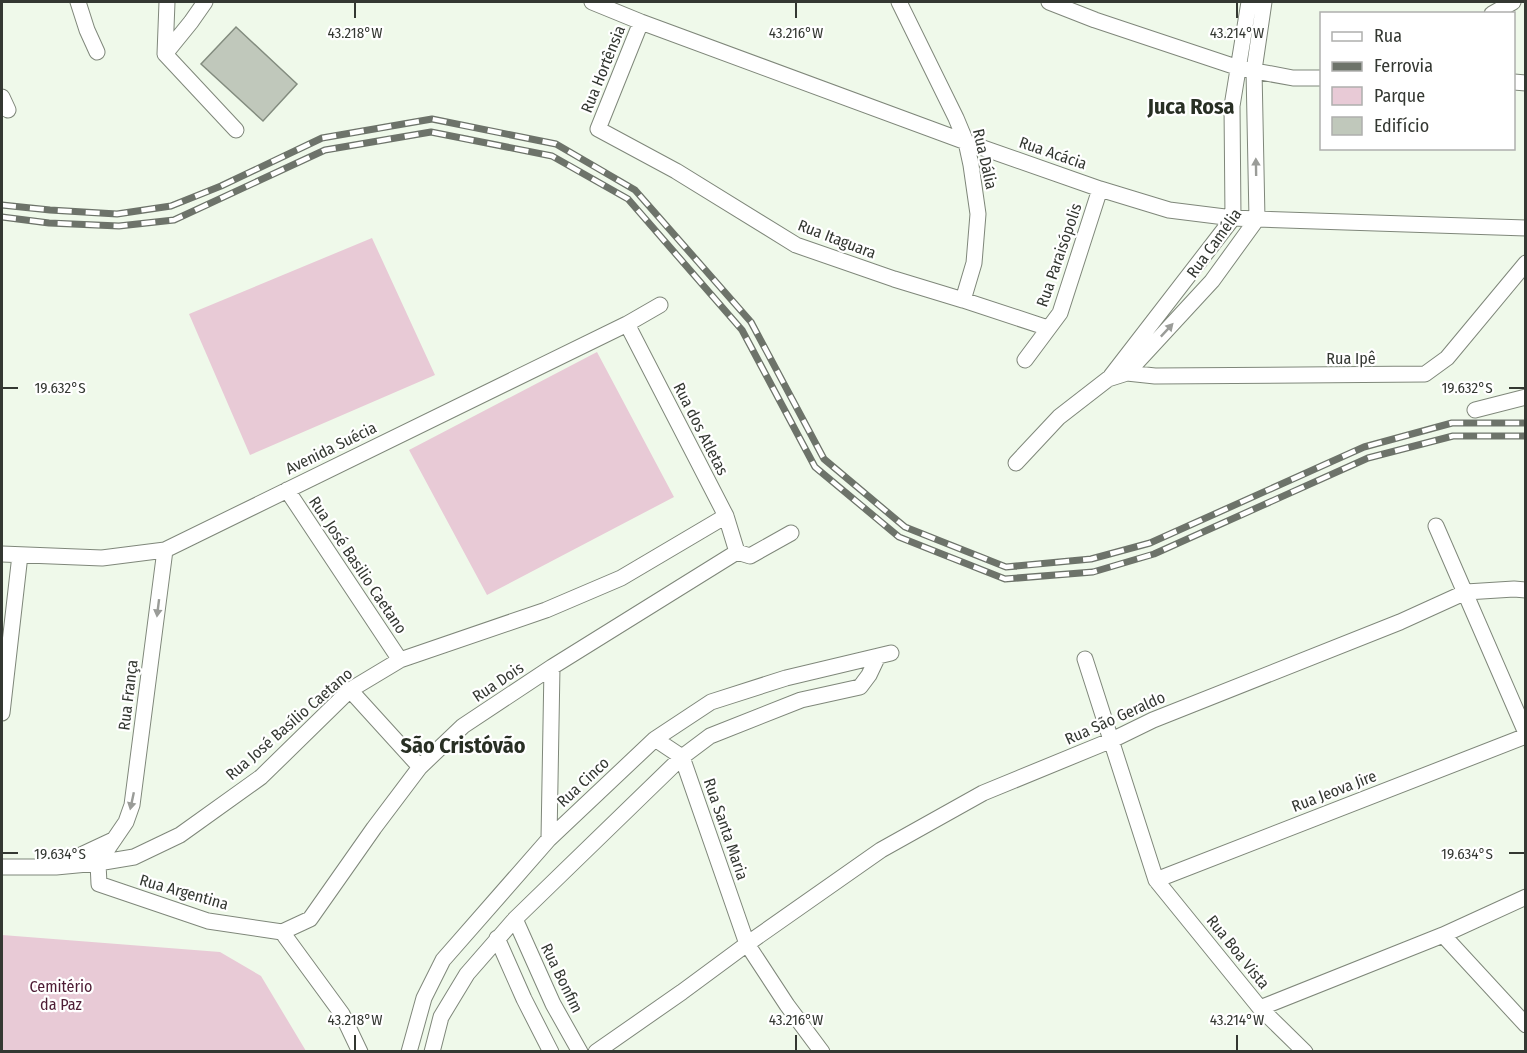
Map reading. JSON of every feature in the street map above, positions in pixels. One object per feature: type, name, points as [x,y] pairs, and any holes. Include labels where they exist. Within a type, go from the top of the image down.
[{"type":"street","points":[[78,2],[97,52]]},
{"type":"street","points":[[168,2],[178,16],[192,22]]},
{"type":"street","points":[[168,2],[165,54],[237,130]]},
{"type":"street","points":[[165,54],[192,22],[205,2]]},
{"type":"street","name":"Rua Acácia","points":[[592,2],[966,142],[1169,210],[1233,218],[1526,228]]},
{"type":"street","name":"Rua Dália","points":[[898,2],[966,142],[978,214],[974,263],[963,300]]},
{"type":"street","points":[[1049,2],[1095,20],[1246,69],[1293,78],[1320,78]]},
{"type":"street","points":[[1246,69],[1249,2]]},
{"type":"street","points":[[1246,69],[1264,2]]},
{"type":"street","points":[[1496,12],[1513,2]]},
{"type":"street","name":"Rua Hortênsia","points":[[598,129],[641,22]]},
{"type":"street","name":"Rua Camélia","points":[[1117,374],[1233,218],[1232,106],[1246,69]]},
{"type":"street","name":"Rua Camélia","points":[[1117,374],[1212,281],[1257,219],[1246,69]]},
{"type":"street","name":"Rua Itaguara","points":[[598,129],[676,171],[796,245],[1048,328]]},
{"type":"street","name":"Rua Paraisópolis","points":[[1026,360],[1060,313],[1101,189]]},
{"type":"street","name":"Rua Ipê","points":[[1117,374],[1155,376],[1425,374],[1447,358],[1526,263]]},
{"type":"street","name":"Avenida Suécia","points":[[2,554],[102,558],[165,550],[627,324],[660,305]]},
{"type":"street","name":"Rua dos Atletas","points":[[627,324],[726,516],[736,552]]},
{"type":"street","points":[[1016,463],[1059,417],[1117,374]]},
{"type":"street","points":[[1475,410],[1526,397]]},
{"type":"street","name":"Rua José Basilio Caetano","points":[[287,490],[400,660]]},
{"type":"street","name":"Rua José Basílio Caetano","points":[[2,867],[56,867],[134,857],[180,835],[261,777],[350,690],[400,660],[546,610],[621,578],[726,516]]},
{"type":"street","name":"Rua Jeova Jire","points":[[1156,880],[1526,734],[1436,526]]},
{"type":"street","name":"Rua Dois","points":[[282,932],[310,919],[420,767],[463,726],[552,667],[736,552],[750,556],[791,533]]},
{"type":"street","name":"Rua França","points":[[98,863],[126,822],[132,805],[165,550]]},
{"type":"street","points":[[2,713],[20,555]]},
{"type":"street","name":"Rua São Geraldo","points":[[747,944],[881,850],[983,793],[1112,740],[1153,720],[1400,622],[1466,592],[1526,590]]},
{"type":"street","name":"Rua Cinco","points":[[409,1052],[424,998],[443,960],[549,839],[655,739],[711,702],[786,678],[885,654],[860,687],[801,700],[780,708],[710,736],[682,757],[496,938],[466,974],[446,1008],[441,1017],[432,1052]]},
{"type":"street","name":"Rua Boa Vista","points":[[1085,659],[1156,880],[1260,1008],[1443,935]]},
{"type":"street","points":[[549,839],[552,667]]},
{"type":"street","points":[[350,690],[420,767]]},
{"type":"street","points":[[655,739],[682,757]]},
{"type":"street","name":"Rua Santa Maria","points":[[682,757],[747,944],[787,1005],[822,1052]]},
{"type":"street","points":[[56,867],[113,840]]},
{"type":"street","name":"Rua Argentina","points":[[98,863],[99,884],[208,921],[282,932]]},
{"type":"street","points":[[1526,897],[1443,935],[1526,1025]]},
{"type":"street","name":"Rua Bonfim","points":[[515,919],[553,1004],[580,1052]]},
{"type":"street","points":[[282,932],[342,1014],[360,1052]]},
{"type":"street","points":[[496,938],[551,1052]]},
{"type":"street","points":[[596,1052],[747,944]]},
{"type":"street","points":[[1260,1008],[1305,1052]]},
{"type":"green space","points":[[372,238],[435,375],[250,455],[189,314]]},
{"type":"green space","points":[[597,352],[674,497],[487,595],[409,450]]},
{"type":"green space","name":"Cemitério da Paz","points":[[2,935],[220,952],[261,976],[306,1051],[2,1051]]},
{"type":"building","points":[[236,27],[297,84],[263,121],[201,64]]},
{"type":"railway","points":[[2,205],[117,214],[171,206],[221,186],[322,138],[432,119],[556,144],[635,190],[751,322],[824,459],[905,527],[1006,567],[1091,559],[1150,543],[1364,447],[1452,423],[1526,423]]},
{"type":"railway","points":[[2,217],[49,223],[119,226],[174,220],[325,150],[431,132],[552,156],[628,199],[742,330],[815,467],[899,537],[1005,579],[1093,572],[1154,554],[1368,458],[1453,436],[1526,436]]},
{"type":"district","name":"Juca Rosa","points":[[1191,106]]},
{"type":"district","name":"São Cristóvão","points":[[463,745]]}]
